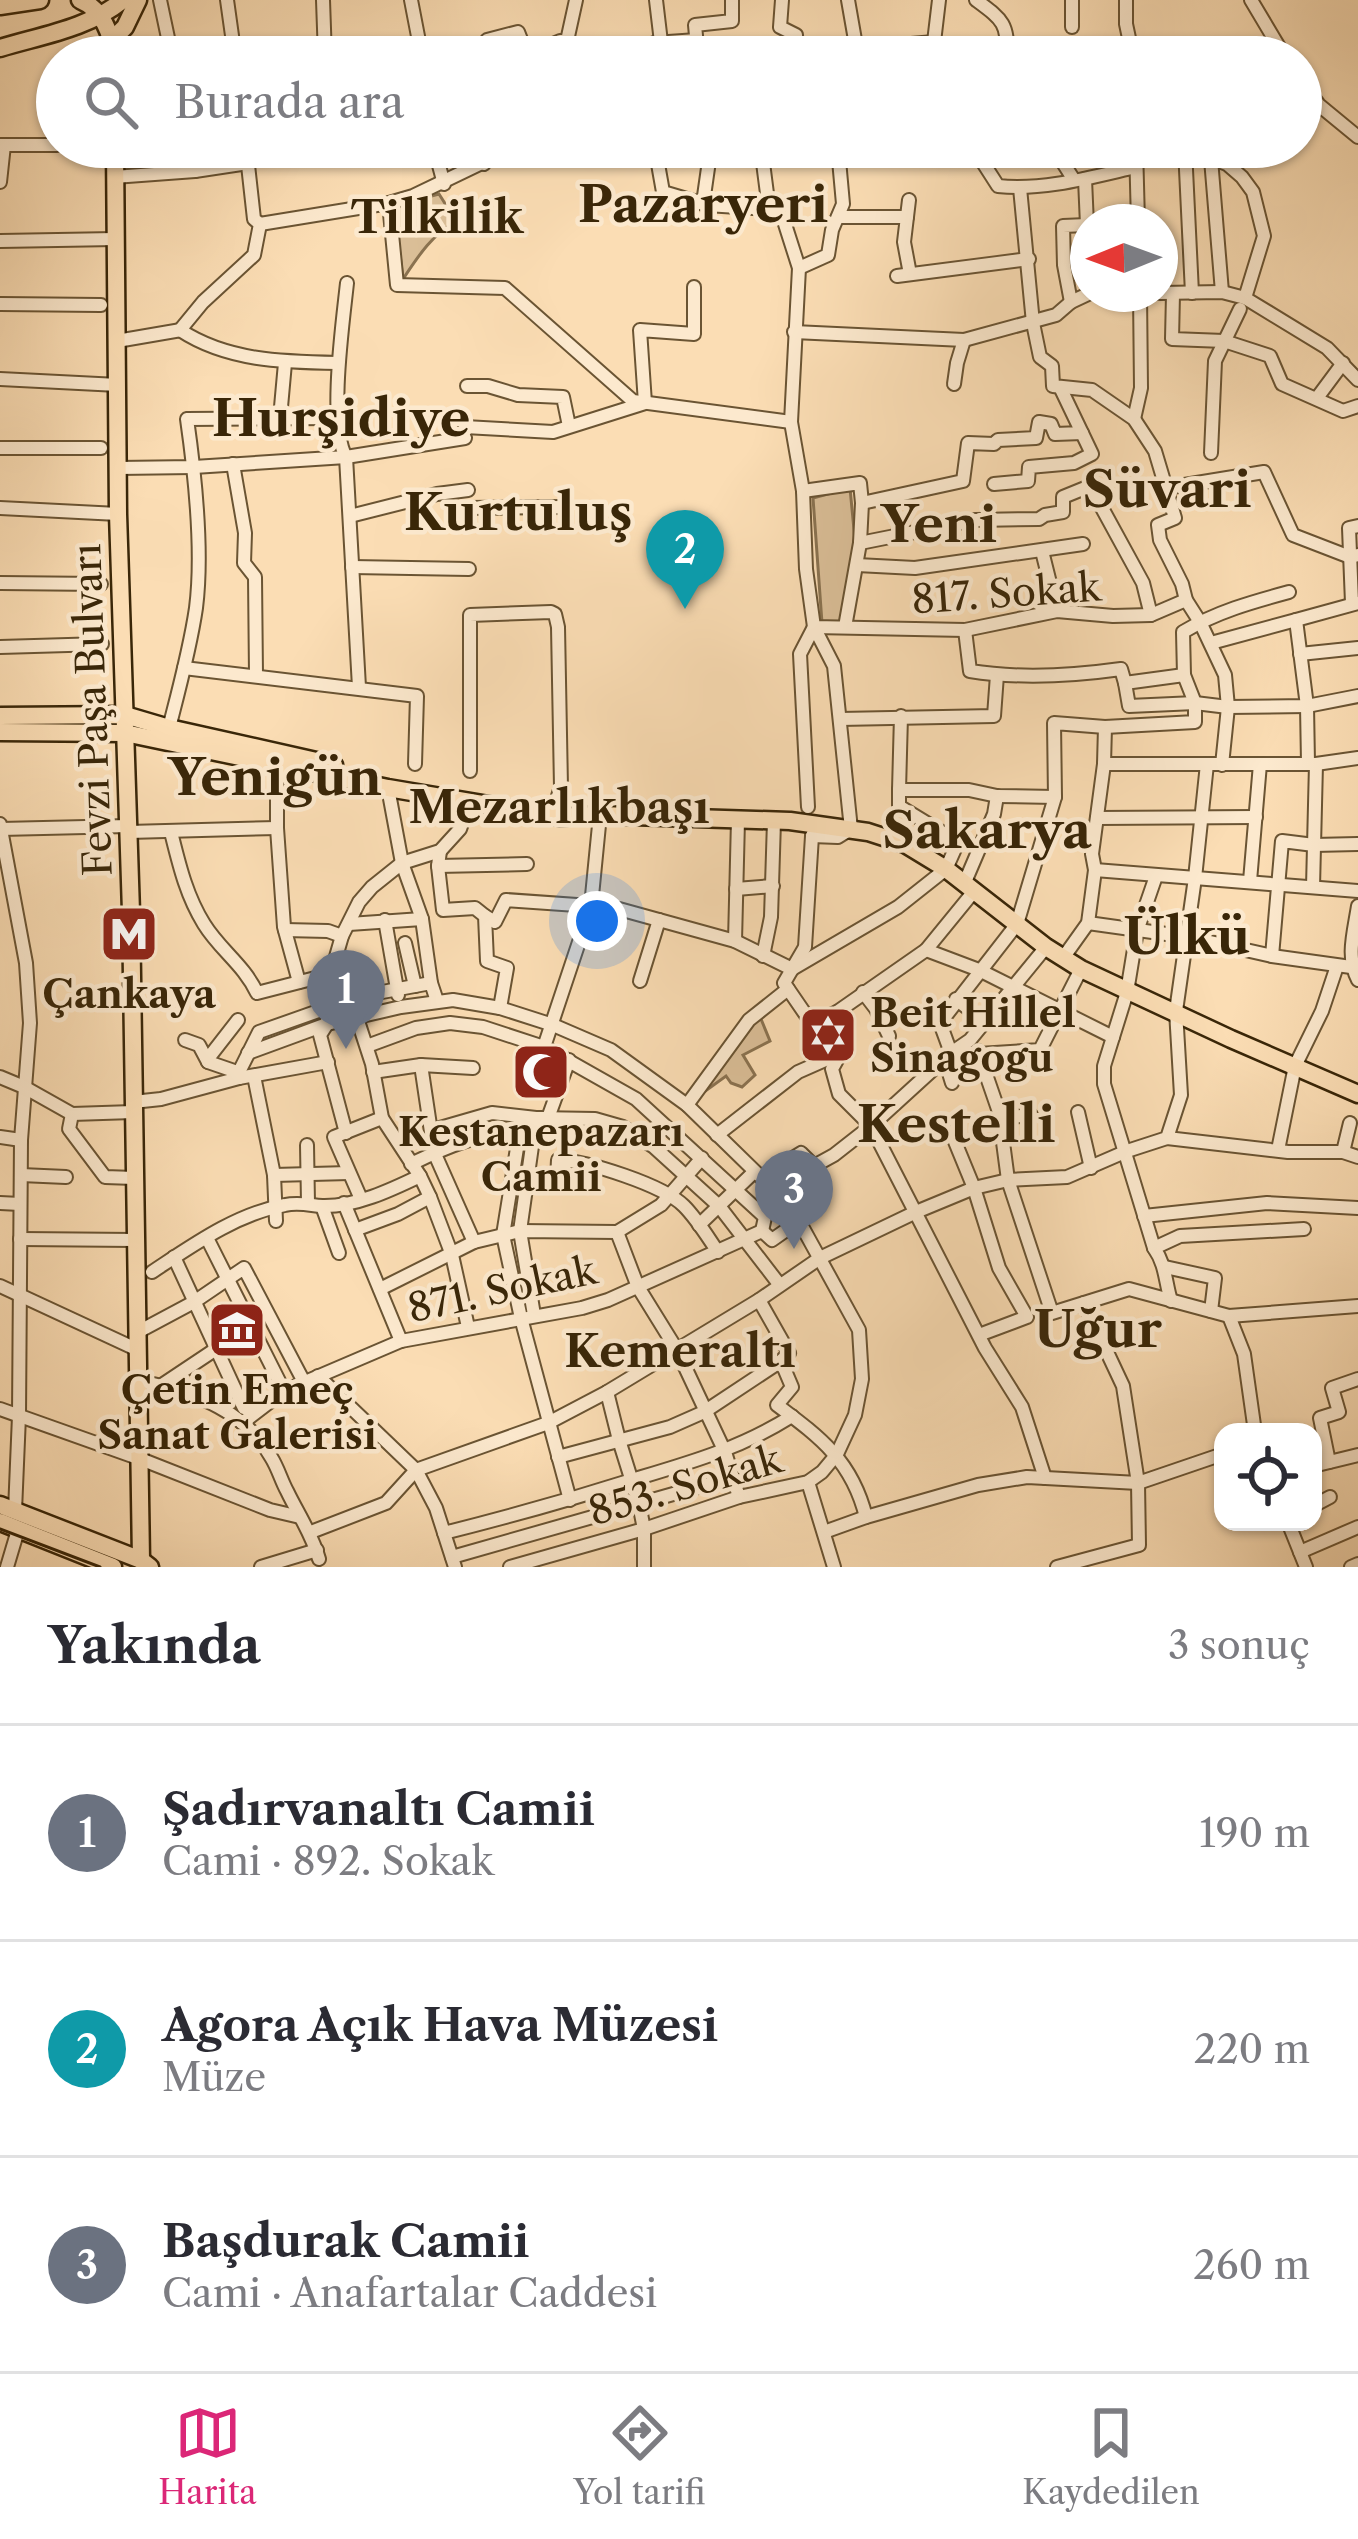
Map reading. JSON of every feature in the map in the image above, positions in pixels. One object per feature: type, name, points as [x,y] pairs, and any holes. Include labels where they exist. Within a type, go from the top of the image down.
[{"type":"main road","points":[[0,6],[40,0]]},
{"type":"main road","points":[[80,0],[101,17],[108,36]]},
{"type":"main road","points":[[39,36],[101,17],[123,0]]},
{"type":"main road","points":[[120,36],[138,0]]},
{"type":"main road","points":[[0,48],[36,37]]},
{"type":"main road","name":"Fevzi Paşa Bulvarı","points":[[114,168],[142,1564]]},
{"type":"main road","points":[[0,716],[170,728],[364,772],[600,815],[782,821],[814,830],[851,829],[905,844],[946,868],[1081,969],[1358,1093]]},
{"type":"main road","points":[[0,733],[125,724],[277,765],[388,788],[470,801],[556,805]]},
{"type":"main road","points":[[4,1513],[18,1530],[117,1567]]},
{"type":"main road","points":[[4,1513],[142,1564]]},
{"type":"main road","points":[[4,1513],[117,1567]]},
{"type":"street","points":[[160,0],[168,36]]},
{"type":"street","points":[[232,36],[228,1],[244,0]]},
{"type":"street","points":[[323,0],[324,36]]},
{"type":"street","points":[[411,0],[418,36]]},
{"type":"street","points":[[568,36],[576,0]]},
{"type":"street","points":[[656,0],[660,36]]},
{"type":"street","points":[[696,36],[695,25],[732,21],[732,0]]},
{"type":"street","points":[[782,0],[780,27],[796,36]]},
{"type":"street","points":[[848,0],[854,36]]},
{"type":"street","points":[[935,36],[939,0]]},
{"type":"street","points":[[976,0],[999,17],[1008,36]]},
{"type":"street","points":[[1072,0],[1072,27]]},
{"type":"street","points":[[1126,0],[1128,36]]},
{"type":"street","points":[[1251,0],[1272,36]]},
{"type":"street","points":[[1322,107],[1358,137]]},
{"type":"street","points":[[0,182],[2,145],[36,145]]},
{"type":"street","points":[[114,177],[215,168]]},
{"type":"street","points":[[249,168],[254,219],[260,224],[389,203],[476,168]]},
{"type":"street","points":[[439,168],[443,184]]},
{"type":"street","points":[[659,168],[663,192],[703,203],[769,209],[784,220],[799,268],[791,422],[814,627],[834,666],[851,829]]},
{"type":"street","points":[[703,203],[708,168]]},
{"type":"street","points":[[764,168],[769,209]]},
{"type":"street","points":[[799,268],[828,255],[843,204],[840,168]]},
{"type":"street","points":[[986,168],[998,186],[1020,188],[1131,168]]},
{"type":"street","points":[[1071,168],[1080,179],[1084,204]]},
{"type":"street","points":[[1136,168],[1137,204]]},
{"type":"street","points":[[1184,168],[1192,293]]},
{"type":"street","points":[[1209,168],[1222,292]]},
{"type":"street","points":[[1212,480],[1215,362],[1242,304],[1264,236],[1252,192],[1232,168]]},
{"type":"street","points":[[1020,188],[1034,322],[1040,357],[1052,366],[1053,386],[1092,390],[1135,419],[1155,451],[1175,518],[1158,525],[1160,540],[1225,675],[1228,707],[1222,765]]},
{"type":"street","points":[[909,200],[904,275],[1029,259]]},
{"type":"street","points":[[389,203],[397,285],[506,288],[633,401],[791,422]]},
{"type":"street","points":[[838,217],[907,217]]},
{"type":"street","points":[[117,340],[180,330],[254,255],[260,224]]},
{"type":"street","points":[[1070,226],[1063,226],[1070,297]]},
{"type":"street","points":[[1190,236],[1216,236]]},
{"type":"street","points":[[0,241],[115,239]]},
{"type":"street","points":[[346,283],[338,363],[339,418],[346,457],[359,687]]},
{"type":"street","points":[[645,403],[640,330],[694,334],[694,286]]},
{"type":"street","points":[[1178,293],[1222,292],[1327,348],[1358,380]]},
{"type":"street","points":[[794,332],[964,340],[1056,315],[1070,303]]},
{"type":"street","points":[[0,304],[100,305]]},
{"type":"street","points":[[1135,419],[1141,388],[1140,312]]},
{"type":"street","points":[[1168,312],[1172,339],[1224,341],[1270,356],[1282,384],[1342,411],[1358,406]]},
{"type":"street","points":[[180,330],[196,341],[233,353],[285,363],[338,363]]},
{"type":"street","points":[[954,384],[964,340]]},
{"type":"street","points":[[280,418],[285,363]]},
{"type":"street","points":[[1317,398],[1343,363]]},
{"type":"street","points":[[0,379],[118,385]]},
{"type":"street","points":[[467,386],[562,397],[569,426]]},
{"type":"street","points":[[994,484],[1028,481],[1029,467],[1074,463],[1091,454],[1060,387]]},
{"type":"street","points":[[118,468],[346,457],[465,432],[553,433],[645,403]]},
{"type":"street","points":[[170,728],[197,587],[194,467],[187,419],[339,418]]},
{"type":"street","points":[[862,502],[963,481],[968,443],[1036,438],[1039,422],[1051,424],[1055,434],[1082,434]]},
{"type":"street","points":[[0,448],[101,448]]},
{"type":"street","points":[[233,464],[245,533],[244,563],[255,578],[256,675]]},
{"type":"street","points":[[1166,488],[1264,472],[1293,536],[1354,556]]},
{"type":"street","points":[[802,491],[860,483],[860,543],[844,627]]},
{"type":"street","points":[[860,543],[975,520],[1039,519],[1063,512],[1063,497],[1090,486],[1143,583],[1150,615]]},
{"type":"street","points":[[350,516],[468,490]]},
{"type":"street","points":[[469,508],[565,506]]},
{"type":"street","points":[[0,508],[118,514]]},
{"type":"street","points":[[1210,643],[1355,603],[1349,528],[1358,526]]},
{"type":"street","points":[[857,565],[915,568],[1083,544]]},
{"type":"street","points":[[1042,551],[1057,611]]},
{"type":"street","points":[[352,567],[469,568]]},
{"type":"street","points":[[0,583],[101,584]]},
{"type":"street","points":[[952,1083],[940,1023],[1017,924],[1055,797],[1054,723],[1105,727],[1196,722],[1195,703],[1184,676],[1183,632],[1239,606],[1289,592]]},
{"type":"street","name":"817. Sokak","points":[[814,627],[965,630],[1057,611],[1150,615],[1186,600]]},
{"type":"street","points":[[470,771],[470,615],[551,612],[557,620],[558,644],[561,787],[556,805]]},
{"type":"street","points":[[1296,620],[1312,764],[1312,887]]},
{"type":"street","points":[[808,807],[800,654],[814,627]]},
{"type":"street","points":[[965,630],[970,671],[998,676],[1120,669],[1129,706],[1307,706],[1358,696]]},
{"type":"street","points":[[0,647],[102,644]]},
{"type":"street","points":[[1300,654],[1358,648]]},
{"type":"street","points":[[184,668],[417,696],[415,764]]},
{"type":"street","points":[[840,719],[994,716],[998,676]]},
{"type":"street","points":[[1125,683],[1184,676]]},
{"type":"street","points":[[792,969],[898,907],[946,868],[958,842],[899,806],[901,716]]},
{"type":"street","points":[[1063,958],[1088,923],[1105,727]]},
{"type":"street","points":[[1104,764],[1312,764],[1358,758]]},
{"type":"street","points":[[1167,1138],[1181,1095],[1176,1011],[1207,764]]},
{"type":"street","points":[[1250,881],[1260,764]]},
{"type":"street","points":[[277,765],[285,930],[299,982]]},
{"type":"street","points":[[388,788],[402,862],[422,919],[437,1001]]},
{"type":"street","points":[[898,790],[1055,797]]},
{"type":"street","points":[[814,830],[806,947],[784,983],[808,1018],[823,1018],[926,950],[970,886],[997,796]]},
{"type":"street","points":[[470,801],[460,830],[439,859],[443,910],[476,908],[495,922],[506,900],[591,905]]},
{"type":"street","points":[[544,1047],[591,905],[600,815]]},
{"type":"street","points":[[1096,818],[1256,817]]},
{"type":"street","points":[[735,941],[737,820]]},
{"type":"street","points":[[763,956],[782,821]]},
{"type":"street","points":[[4,1513],[19,1416],[21,1140],[30,1023],[26,963],[7,896],[0,826],[171,832],[277,828]]},
{"type":"street","points":[[171,832],[182,878],[203,923],[226,954],[248,973],[256,993],[332,974]]},
{"type":"street","points":[[1272,956],[1282,841],[1358,844]]},
{"type":"street","points":[[361,1199],[349,1173],[320,1035],[327,1024],[332,974],[345,930],[359,902],[402,862],[527,864]]},
{"type":"street","points":[[1095,871],[1358,891]]},
{"type":"street","points":[[1156,876],[1103,1066],[1104,1084],[1154,1248],[1165,1268],[1171,1300]]},
{"type":"street","points":[[736,889],[773,886]]},
{"type":"street","points":[[1278,1150],[1295,1066],[1349,971],[1358,906]]},
{"type":"street","points":[[619,909],[735,941],[792,969]]},
{"type":"street","points":[[484,916],[487,962],[507,968],[500,1008]]},
{"type":"street","points":[[285,930],[345,930],[385,920],[422,919]]},
{"type":"street","points":[[385,920],[401,1007]]},
{"type":"street","points":[[640,981],[658,920]]},
{"type":"street","points":[[1088,923],[1188,937],[1349,971]]},
{"type":"street","points":[[389,946],[425,939]]},
{"type":"street","points":[[405,943],[415,986]]},
{"type":"street","points":[[769,1185],[801,1153],[814,1166],[872,1126],[970,1040],[1046,946]]},
{"type":"street","points":[[926,950],[979,970],[1113,1037]]},
{"type":"street","points":[[979,1054],[1040,1050],[1081,969]]},
{"type":"street","points":[[275,1215],[274,1174],[244,1076],[248,1053],[259,1032],[327,1005],[431,983]]},
{"type":"street","points":[[687,1106],[749,1020],[788,989]]},
{"type":"street","points":[[863,992],[889,1036]]},
{"type":"street","points":[[956,999],[985,1022]]},
{"type":"street","points":[[248,1053],[327,1024],[454,1000],[500,1008],[610,1050],[687,1106],[769,1185],[799,1221],[860,1330],[862,1379],[855,1415],[837,1454],[808,1482],[831,1566]]},
{"type":"street","points":[[837,1012],[845,1029],[842,1052],[832,1069],[839,1094],[872,1126],[979,1335],[1022,1407],[1045,1478]]},
{"type":"street","points":[[357,1018],[382,1118],[430,1197],[452,1255],[468,1327]]},
{"type":"street","points":[[208,1063],[238,1020]]},
{"type":"street","points":[[367,1046],[416,1028],[450,1022],[483,1027],[544,1047],[636,1099],[765,1217],[762,1231]]},
{"type":"street","points":[[184,1040],[199,1045],[208,1063],[244,1076]]},
{"type":"street","points":[[970,1040],[1000,1118],[1009,1180],[1052,1313],[1129,1288],[1229,1316],[1358,1306]]},
{"type":"street","points":[[717,1135],[798,1072],[842,1052]]},
{"type":"street","points":[[152,1272],[221,1227],[315,1204],[361,1199],[416,1170],[434,1152],[548,1118],[569,1060]]},
{"type":"street","points":[[0,1077],[72,1114],[133,1107],[244,1076],[328,1062]]},
{"type":"street","points":[[373,1072],[421,1065],[473,1068]]},
{"type":"street","points":[[421,1065],[434,1152],[474,1243]]},
{"type":"street","points":[[1078,1112],[1091,1168]]},
{"type":"street","points":[[433,1130],[492,1113],[526,1123],[596,1119],[623,1127],[654,1147],[719,1206],[778,1284]]},
{"type":"street","points":[[72,1114],[69,1129],[105,1177],[134,1178]]},
{"type":"street","points":[[1000,1118],[1030,1115]]},
{"type":"street","points":[[340,1135],[382,1118]]},
{"type":"street","points":[[526,1123],[528,1177],[520,1231],[528,1317],[548,1423],[570,1500]]},
{"type":"street","points":[[526,1123],[503,1235],[528,1317]]},
{"type":"street","points":[[1343,1152],[1350,1123]]},
{"type":"street","points":[[951,1132],[1000,1268],[1028,1316],[979,1335]]},
{"type":"street","points":[[0,1137],[21,1140]]},
{"type":"street","points":[[311,1532],[386,1503],[416,1470],[548,1423],[677,1350],[820,1258],[974,1188],[1009,1180],[1067,1177],[1167,1138],[1358,1157]]},
{"type":"street","points":[[308,1145],[315,1204],[339,1253]]},
{"type":"street","points":[[380,1288],[474,1243],[503,1235],[616,1232],[661,1205],[703,1158]]},
{"type":"street","points":[[528,1177],[556,1179],[558,1160],[619,1173],[680,1201],[718,1252]]},
{"type":"street","points":[[274,1174],[349,1173]]},
{"type":"street","points":[[699,1225],[753,1173]]},
{"type":"street","points":[[21,1174],[66,1177]]},
{"type":"street","points":[[355,1231],[430,1197]]},
{"type":"street","points":[[0,1203],[20,1204]]},
{"type":"street","points":[[344,1203],[401,1341]]},
{"type":"street","points":[[1144,1216],[1235,1204],[1358,1208]]},
{"type":"street","points":[[1180,1236],[1184,1212]]},
{"type":"street","name":"871. Sokak","points":[[242,1423],[284,1391],[401,1341],[595,1304],[762,1231],[772,1240],[799,1221]]},
{"type":"street","points":[[1154,1248],[1180,1236],[1304,1229]]},
{"type":"street","points":[[616,1232],[638,1287],[677,1350],[724,1452],[739,1497]]},
{"type":"street","points":[[20,1238],[135,1240]]},
{"type":"street","points":[[207,1238],[284,1391]]},
{"type":"street","points":[[174,1257],[244,1408],[256,1410]]},
{"type":"street","points":[[0,1286],[136,1341],[244,1268],[304,1382]]},
{"type":"street","points":[[1165,1268],[1215,1278],[1211,1311]]},
{"type":"street","points":[[558,1457],[670,1427],[704,1412],[781,1361],[789,1353],[759,1300]]},
{"type":"street","points":[[1065,1565],[1138,1545],[1138,1483],[1123,1386],[1084,1303]]},
{"type":"street","points":[[1229,1316],[1244,1354],[1254,1423]]},
{"type":"street","points":[[162,1385],[216,1349]]},
{"type":"street","points":[[781,1361],[792,1387],[777,1405],[837,1454],[859,1490],[866,1516]]},
{"type":"street","points":[[318,1376],[416,1470],[436,1508],[453,1562],[733,1477]]},
{"type":"street","points":[[1329,1462],[1320,1418],[1339,1412],[1332,1388],[1358,1378]]},
{"type":"street","points":[[136,1381],[220,1405],[270,1454],[318,1554],[261,1567]]},
{"type":"street","points":[[607,1392],[639,1504],[644,1567]]},
{"type":"street","points":[[0,1409],[300,1517]]},
{"type":"street","points":[[444,1533],[724,1452],[792,1416]]},
{"type":"street","points":[[1322,1464],[1358,1455]]},
{"type":"street","points":[[824,1532],[978,1485],[1027,1477],[1138,1483],[1214,1457]]},
{"type":"street","name":"853. Sokak","points":[[510,1567],[739,1497],[808,1482]]},
{"type":"street","points":[[270,1510],[283,1498],[285,1487]]},
{"type":"street","points":[[1322,1502],[1330,1498]]},
{"type":"street","points":[[1300,1552],[1358,1527]]},
{"type":"street","points":[[8,1567],[18,1530]]},
{"type":"street","points":[[1292,1531],[1306,1567]]},
{"type":"street","points":[[564,1550],[566,1567]]},
{"type":"shaded area","points":[[439,194],[456,221],[432,240],[403,279],[394,206]]},
{"type":"shaded area","points":[[850,488],[857,561],[844,626],[822,623],[813,498]]},
{"type":"shaded area","points":[[761,1019],[770,1041],[743,1055],[755,1075],[742,1087],[726,1076],[704,1092],[699,1089],[746,1024]]},
{"type":"tram line","points":[[0,1529],[100,1567]]},
{"type":"place","name":"Agora Açık Hava Müzesi","points":[[685,609]]},
{"type":"place","name":"Çankaya","points":[[129,934]]},
{"type":"place","name":"Beit Hillel Sinagogu","points":[[828,1035]]},
{"type":"place","name":"Şadırvanaltı Camii","points":[[346,1049]]},
{"type":"place","name":"Kestanepazarı Camii","points":[[541,1072]]},
{"type":"place","name":"Başdurak Camii","points":[[794,1249]]},
{"type":"place","name":"Çetin Emeç Sanat Galerisi","points":[[237,1330]]},
{"type":"district","name":"Pazaryeri","points":[[703,204]]},
{"type":"district","name":"Tilkilik","points":[[437,217]]},
{"type":"district","name":"Hurşidiye","points":[[341,418]]},
{"type":"district","name":"Süvari","points":[[1167,489]]},
{"type":"district","name":"Kurtuluş","points":[[518,512]]},
{"type":"district","name":"Yeni","points":[[939,524]]},
{"type":"district","name":"Yenigün","points":[[275,777]]},
{"type":"district","name":"Mezarlıkbaşı","points":[[559,807]]},
{"type":"district","name":"Sakarya","points":[[987,830]]},
{"type":"district","name":"Ülkü","points":[[1187,936]]},
{"type":"district","name":"Kestelli","points":[[956,1124]]},
{"type":"district","name":"Uğur","points":[[1098,1329]]},
{"type":"district","name":"Kemeraltı","points":[[680,1351]]}]
